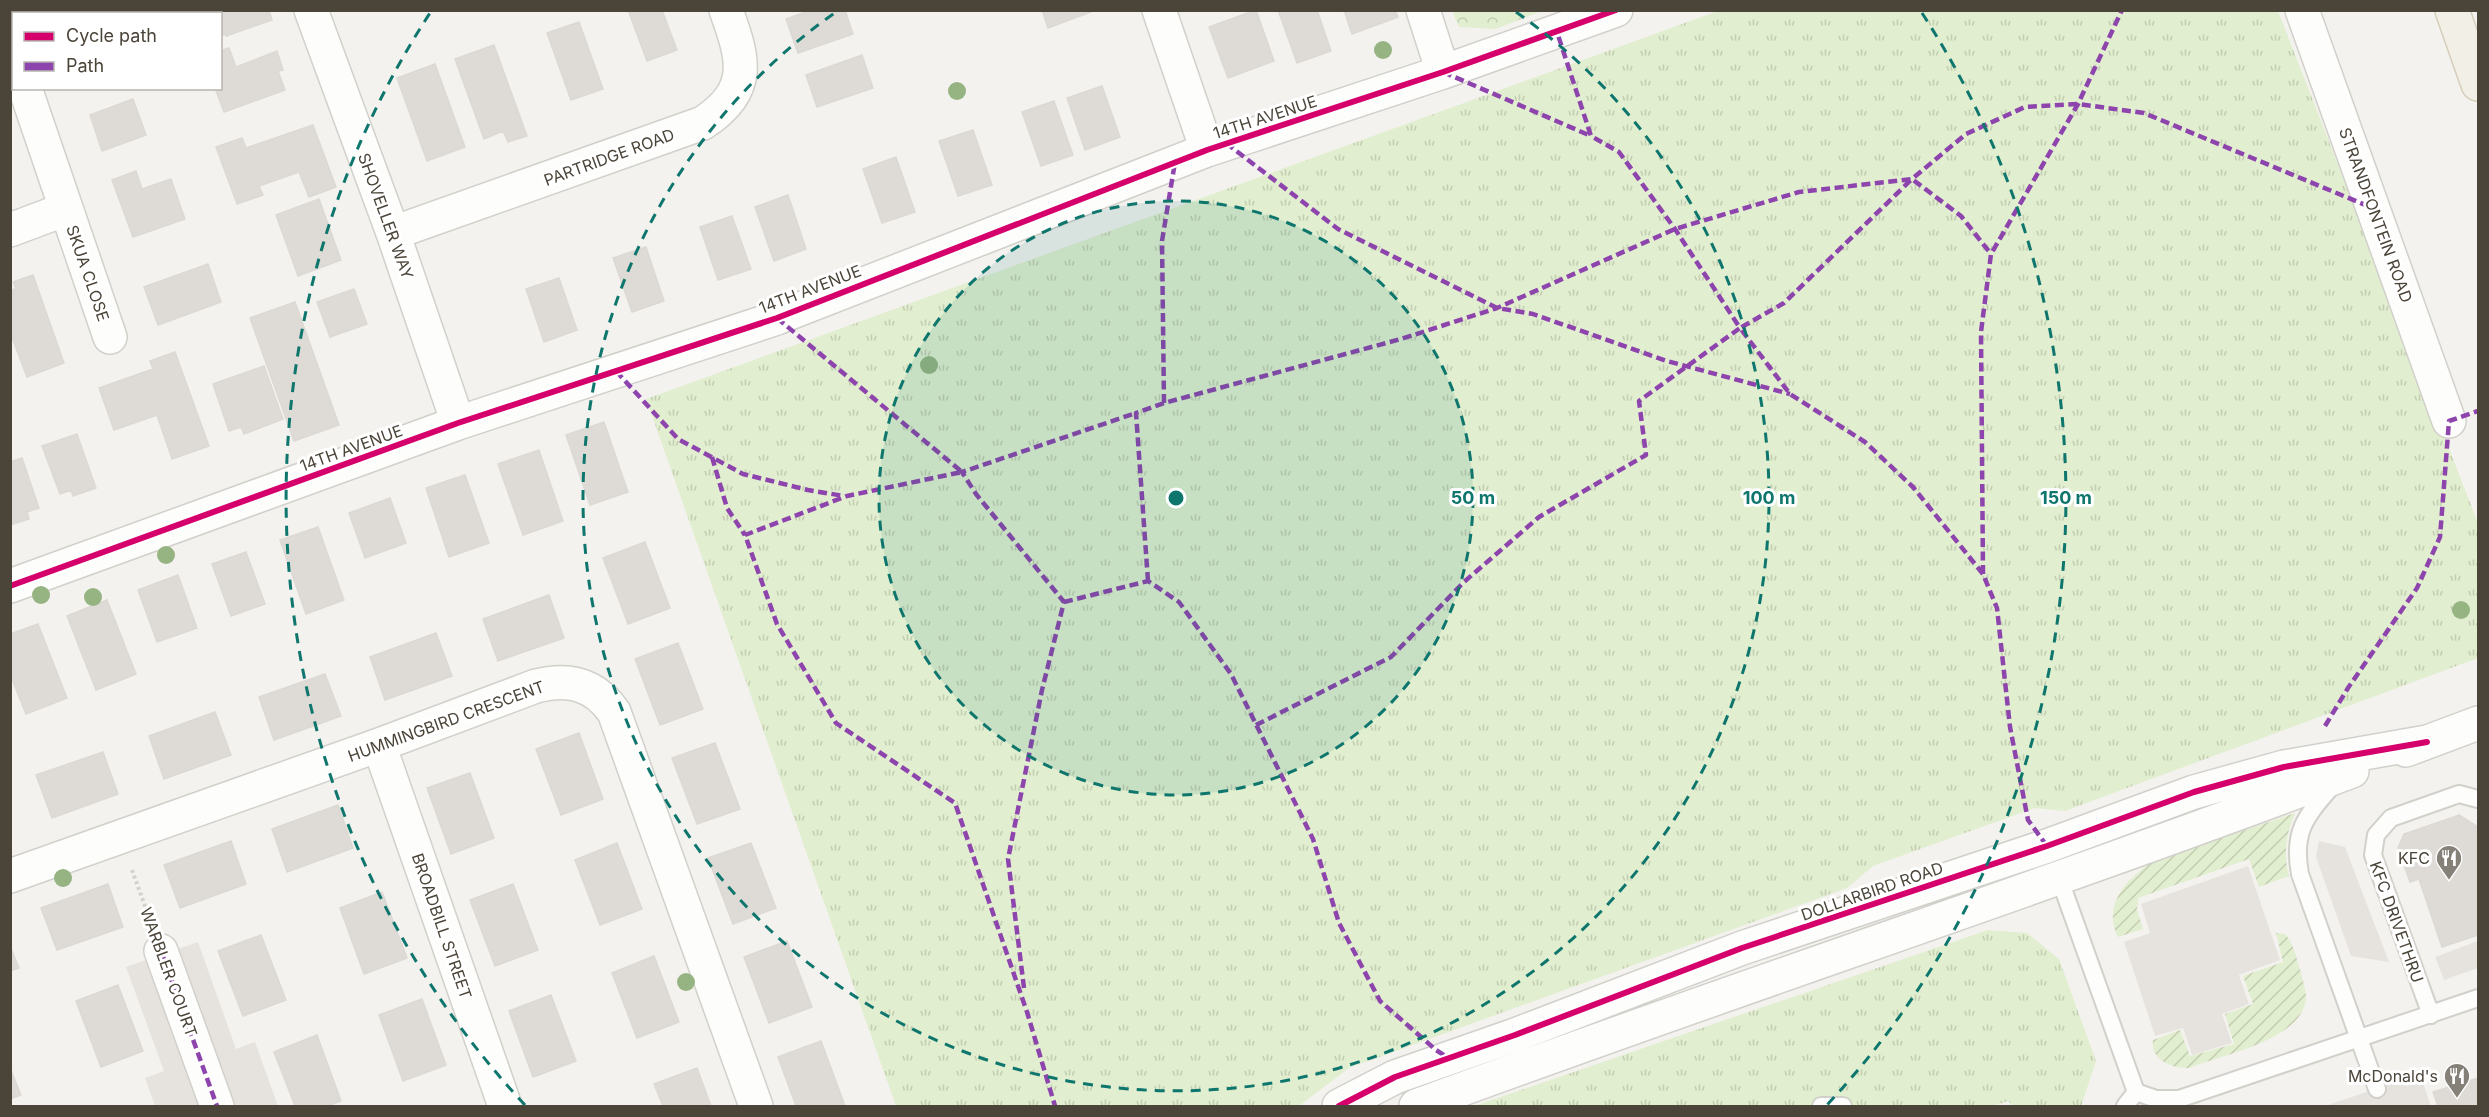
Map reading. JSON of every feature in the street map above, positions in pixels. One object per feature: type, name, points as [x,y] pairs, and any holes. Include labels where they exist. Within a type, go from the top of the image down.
[{"type":"main road","points":[[2452,10],[2478,84]]},
{"type":"street","name":"SHOVELLER WAY","points":[[311,10],[393,233],[458,423]]},
{"type":"street","name":"PARTRIDGE ROAD","points":[[393,233],[692,127],[717,114],[731,99],[739,81],[742,62],[726,10]]},
{"type":"street","points":[[1159,10],[1207,150]]},
{"type":"street","points":[[1423,10],[1443,72]]},
{"type":"street","name":"STRANDFONTEIN ROAD","points":[[2302,10],[2449,421]]},
{"type":"street","name":"14TH AVENUE","points":[[10,586],[458,423],[777,318],[1207,150],[1443,72],[1605,12]]},
{"type":"street","name":"SKUA CLOSE","points":[[26,90],[110,337]]},
{"type":"street","points":[[10,230],[66,209]]},
{"type":"street","name":"HUMMINGBIRD CRESCENT","points":[[10,876],[379,745],[536,686],[554,681],[573,683],[605,699],[614,712],[756,1107]]},
{"type":"street","name":"DOLLARBIRD ROAD","points":[[1416,1107],[1693,1006],[2060,879],[2478,723]]},
{"type":"street","name":"DOLLARBIRD ROAD","points":[[1339,1107],[1395,1077],[1515,1035],[1742,948],[2047,846],[2194,792],[2284,767],[2427,742]]},
{"type":"street","name":"BROADBILL STREET","points":[[379,745],[505,1107]]},
{"type":"street","name":"WARBLER COURT","points":[[161,951],[217,1107]]},
{"type":"lane","points":[[2341,775],[2308,815],[2297,843],[2300,874],[2377,1089]]},
{"type":"lane","name":"KFC DRIVETHRU","points":[[2431,1015],[2373,855],[2376,835],[2391,818],[2458,794],[2478,799]]},
{"type":"lane","points":[[2047,846],[2136,1092]]},
{"type":"lane","points":[[2136,1092],[2156,1099],[2179,1099],[2478,998]]},
{"type":"lane","points":[[2125,1107],[2136,1092]]},
{"type":"lane","points":[[1821,1107],[1841,1105],[1843,1107]]},
{"type":"green space","points":[[1452,11],[1542,11],[1495,29],[1459,27]]},
{"type":"green space","points":[[1718,11],[2278,11],[2478,523],[2478,658],[2065,811],[2035,808],[1873,866],[1847,888],[1349,1068],[1299,1106],[896,1106],[646,399]]},
{"type":"green space","points":[[2295,813],[2286,844],[2289,876],[2259,887],[2249,859],[2138,898],[2137,910],[2143,929],[2118,937],[2114,925],[2115,902],[2137,873],[2157,860]]},
{"type":"green space","points":[[1988,930],[2027,933],[2059,959],[2096,1061],[2081,1106],[2011,1106],[2009,1101],[1993,1106],[1474,1106]]},
{"type":"green space","points":[[2276,933],[2285,934],[2291,942],[2305,990],[2306,996],[2302,1011],[2292,1024],[2260,1044],[2189,1068],[2169,1065],[2159,1058],[2153,1047],[2153,1040],[2180,1030],[2190,1056],[2234,1044],[2225,1014],[2253,1004],[2243,976],[2283,962]]},
{"type":"shaded area","points":[[2319,841],[2345,847],[2389,962],[2351,956],[2316,857]]},
{"type":"shaded area","points":[[2248,866],[2280,960],[2239,975],[2249,1004],[2222,1014],[2232,1043],[2192,1055],[2183,1028],[2155,1036],[2124,942],[2150,933],[2141,904]]},
{"type":"shaded area","points":[[2478,941],[2478,968],[2444,980],[2435,957]]},
{"type":"shaded area","points":[[198,942],[236,1049],[255,1042],[278,1106],[155,1106],[145,1078],[164,1071],[126,967]]},
{"type":"shaded area","points":[[2420,1074],[2431,1106],[2325,1106]]},
{"type":"building","points":[[167,10],[269,10],[272,20],[226,36],[222,35],[222,12],[168,12]]},
{"type":"building","points":[[628,10],[662,10],[677,50],[647,61]]},
{"type":"building","points":[[811,10],[845,10],[853,34],[798,53],[786,19]]},
{"type":"building","points":[[1042,10],[1091,10],[1091,12],[1048,28]]},
{"type":"building","points":[[1256,10],[1274,61],[1228,78],[1209,27]]},
{"type":"building","points":[[1278,10],[1317,10],[1331,51],[1297,63]]},
{"type":"building","points":[[1344,10],[1395,10],[1398,17],[1352,34]]},
{"type":"building","points":[[579,22],[603,89],[571,100],[547,33]]},
{"type":"building","points":[[494,45],[527,136],[508,142],[503,131],[484,139],[455,59]]},
{"type":"building","points":[[229,48],[236,67],[277,51],[283,70],[278,71],[285,90],[224,112],[216,90],[222,90],[222,50]]},
{"type":"building","points":[[862,55],[873,88],[817,107],[806,75]]},
{"type":"building","points":[[435,64],[465,147],[427,161],[397,78]]},
{"type":"building","points":[[1102,86],[1120,137],[1085,150],[1067,98]]},
{"type":"building","points":[[133,99],[146,135],[102,151],[90,115]]},
{"type":"building","points":[[1054,101],[1073,155],[1041,166],[1022,112]]},
{"type":"building","points":[[313,125],[336,187],[309,197],[299,172],[259,186],[263,195],[237,204],[216,147],[242,138],[246,148]]},
{"type":"building","points":[[973,130],[992,185],[958,196],[939,141]]},
{"type":"building","points":[[896,157],[915,212],[882,223],[863,169]]},
{"type":"building","points":[[136,171],[142,189],[171,179],[185,219],[133,237],[112,180]]},
{"type":"building","points":[[788,195],[806,249],[774,261],[755,207]]},
{"type":"building","points":[[319,199],[341,260],[298,276],[276,215]]},
{"type":"building","points":[[732,216],[751,269],[718,280],[700,227]]},
{"type":"building","points":[[646,247],[664,301],[632,312],[613,258]]},
{"type":"building","points":[[208,264],[221,302],[158,325],[144,287]]},
{"type":"building","points":[[33,275],[64,363],[27,377],[10,332],[10,290],[16,289],[13,282]]},
{"type":"building","points":[[559,278],[577,330],[544,342],[526,289]]},
{"type":"building","points":[[354,289],[367,324],[330,337],[317,302]]},
{"type":"building","points":[[295,302],[339,425],[294,441],[250,318]]},
{"type":"building","points":[[175,352],[209,446],[172,459],[157,415],[114,430],[99,388],[153,369],[150,361]]},
{"type":"building","points":[[264,366],[283,419],[244,434],[241,427],[229,431],[213,384]]},
{"type":"building","points":[[604,422],[628,492],[590,505],[566,435]]},
{"type":"building","points":[[77,434],[96,488],[73,496],[71,490],[60,494],[42,446]]},
{"type":"building","points":[[539,450],[563,521],[523,535],[498,464]]},
{"type":"building","points":[[22,458],[39,508],[27,512],[29,519],[10,525],[10,462]]},
{"type":"building","points":[[465,475],[489,543],[449,557],[426,488]]},
{"type":"building","points":[[390,498],[406,543],[365,558],[349,513]]},
{"type":"building","points":[[318,527],[344,600],[306,614],[280,540]]},
{"type":"building","points":[[645,542],[670,608],[628,624],[603,558]]},
{"type":"building","points":[[246,552],[265,604],[231,616],[212,564]]},
{"type":"building","points":[[178,575],[197,628],[157,642],[138,590]]},
{"type":"building","points":[[549,595],[564,638],[498,661],[483,619]]},
{"type":"building","points":[[107,600],[136,674],[96,690],[67,616]]},
{"type":"building","points":[[38,624],[67,698],[26,714],[10,674],[10,634]]},
{"type":"building","points":[[436,633],[452,676],[385,700],[370,657]]},
{"type":"building","points":[[678,643],[703,709],[660,725],[635,659]]},
{"type":"building","points":[[325,674],[341,716],[274,740],[259,697]]},
{"type":"building","points":[[215,712],[231,755],[164,779],[149,736]]},
{"type":"building","points":[[579,733],[603,799],[561,815],[536,749]]},
{"type":"building","points":[[715,743],[740,809],[697,824],[672,758]]},
{"type":"building","points":[[103,752],[118,794],[52,818],[36,775]]},
{"type":"building","points":[[470,773],[494,838],[451,854],[427,788]]},
{"type":"building","points":[[338,805],[353,848],[287,872],[272,829]]},
{"type":"building","name":"KFC","points":[[2459,815],[2478,827],[2478,935],[2442,947],[2419,879],[2410,882],[2398,848],[2404,834]]},
{"type":"building","points":[[231,841],[246,884],[180,908],[164,865]]},
{"type":"building","points":[[617,843],[642,909],[600,925],[575,860]]},
{"type":"building","points":[[751,843],[776,908],[733,924],[708,858]]},
{"type":"building","points":[[108,884],[123,927],[57,950],[41,908]]},
{"type":"building","points":[[513,884],[538,950],[495,966],[470,900]]},
{"type":"building","points":[[382,892],[407,958],[364,974],[340,908]]},
{"type":"building","points":[[261,935],[286,1000],[243,1016],[218,951]]},
{"type":"building","points":[[787,941],[812,1007],[769,1023],[744,957]]},
{"type":"building","points":[[10,946],[19,968],[10,971]]},
{"type":"building","points":[[654,956],[679,1022],[637,1038],[612,973]]},
{"type":"building","points":[[118,985],[143,1051],[101,1067],[76,1001]]},
{"type":"building","points":[[551,995],[576,1061],[533,1077],[509,1011]]},
{"type":"building","points":[[422,999],[446,1065],[403,1081],[379,1015]]},
{"type":"building","points":[[317,1035],[341,1101],[327,1106],[295,1106],[274,1052]]},
{"type":"building","points":[[821,1041],[845,1106],[796,1106],[778,1057]]},
{"type":"building","points":[[10,1068],[21,1095],[10,1099]]},
{"type":"building","points":[[697,1068],[711,1106],[663,1106],[654,1084]]},
{"type":"building","name":"McDonald's","points":[[2478,1078],[2478,1106],[2438,1106],[2433,1092]]},
{"type":"marked path","points":[[2047,846],[2028,820],[2010,727],[1997,608],[1983,574],[1981,332],[1991,254],[2078,104],[2122,10]]},
{"type":"marked path","points":[[1256,725],[1391,657],[1464,582],[1539,517],[1646,455],[1639,401],[1740,328],[1675,229],[1619,152],[1591,136],[1557,32]]},
{"type":"marked path","points":[[1443,72],[1591,136]]},
{"type":"marked path","points":[[1148,581],[1136,413],[1164,403],[1401,339],[1497,308],[1675,229],[1799,192],[1912,179],[1966,134],[2025,107],[2078,104],[2144,113],[2375,209]]},
{"type":"marked path","points":[[1226,143],[1338,229],[1497,308],[1533,314],[1667,361],[1790,394]]},
{"type":"marked path","points":[[1164,403],[1162,241],[1175,162]]},
{"type":"marked path","points":[[1983,574],[1913,487],[1865,442],[1790,394],[1740,328],[1784,303],[1912,179],[1961,216],[1991,254]]},
{"type":"marked path","points":[[777,318],[962,472],[847,496],[745,535],[777,624],[836,723],[955,803],[1027,1012],[1055,1106]]},
{"type":"marked path","points":[[616,371],[678,439],[743,474],[844,496]]},
{"type":"marked path","points":[[2325,726],[2348,688],[2417,588],[2440,537],[2449,421],[2478,411]]},
{"type":"marked path","points":[[1024,988],[1008,859],[1042,690],[1064,602],[976,494],[962,472],[1136,413]]},
{"type":"marked path","points":[[712,457],[727,508],[745,535]]},
{"type":"marked path","points":[[1064,602],[1148,581],[1179,602],[1231,674],[1313,839],[1339,923],[1380,1001],[1436,1050],[1450,1059]]},
{"type":"marked path","points":[[161,951],[217,1106]]},
{"type":"cycle path","points":[[10,586],[458,423],[777,318],[1207,150],[1443,72],[1616,10]]},
{"type":"cycle path","points":[[1339,1106],[1395,1077],[1515,1035],[1742,948],[2047,846],[2194,792],[2284,767],[2427,742]]},
{"type":"place","name":"KFC","points":[[2449,881]]},
{"type":"place","name":"McDonald's","points":[[2457,1099]]}]
